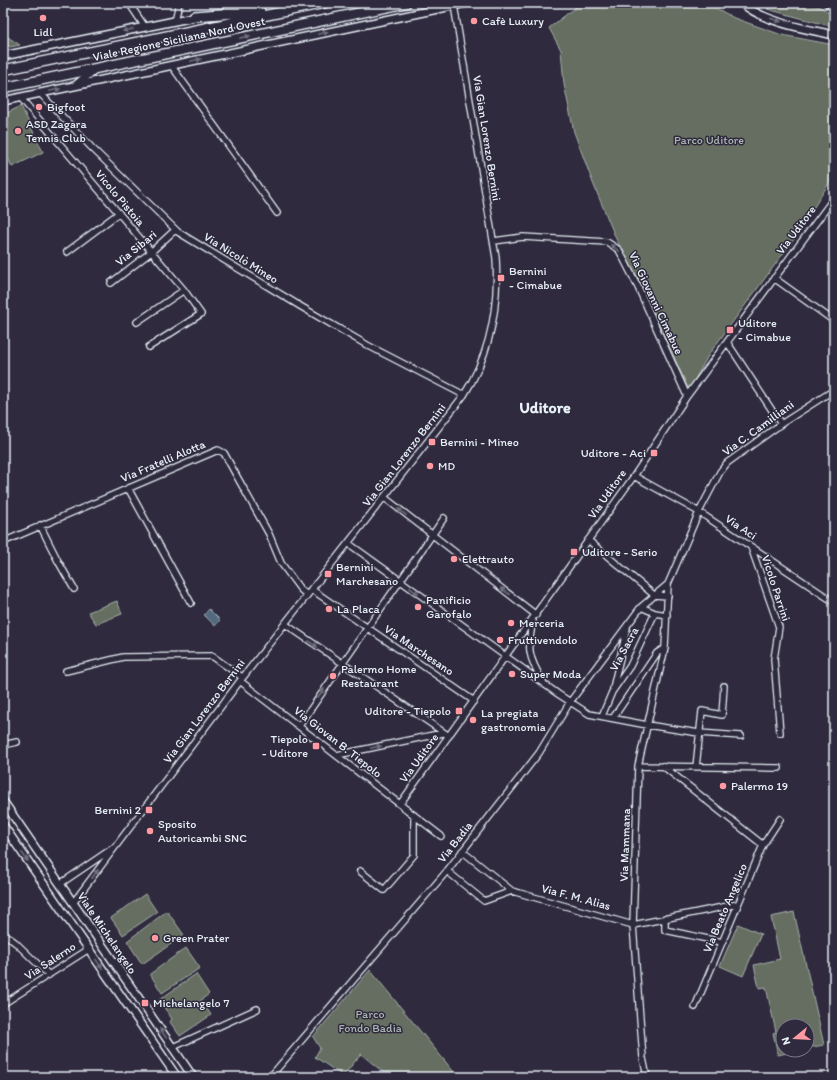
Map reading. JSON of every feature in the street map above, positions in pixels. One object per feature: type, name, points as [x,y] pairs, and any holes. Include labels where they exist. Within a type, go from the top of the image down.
[{"type":"main road","name":"Viale Regione Siciliana Nord Ovest","points":[[3,70],[325,3]]},
{"type":"main road","name":"Viale Regione Siciliana Nord Ovest","points":[[3,88],[406,3]]},
{"type":"main road","points":[[194,16],[305,7]]},
{"type":"street","points":[[129,3],[145,27]]},
{"type":"street","points":[[174,21],[179,3]]},
{"type":"street","name":"Viale Regione Siciliana Nord Ovest","points":[[4,54],[262,3]]},
{"type":"street","points":[[3,101],[466,3]]},
{"type":"street","points":[[742,3],[755,12],[767,17],[803,28],[834,34]]},
{"type":"street","points":[[828,3],[834,7]]},
{"type":"street","name":"Via Gian Lorenzo Bernini","points":[[73,903],[241,679],[311,589],[385,498],[464,395],[488,347],[497,295],[494,241],[454,5]]},
{"type":"street","points":[[171,65],[277,213]]},
{"type":"street","points":[[76,86],[95,69]]},
{"type":"street","name":"Via Nicolò Mineo","points":[[40,93],[96,152],[175,230],[218,258],[294,303],[368,345],[464,395]]},
{"type":"street","name":"Vicolo Pistoia","points":[[20,97],[184,290],[201,314],[149,347]]},
{"type":"street","name":"Via Uditore","points":[[400,804],[446,735],[474,701],[506,657],[634,476],[687,396],[834,198]]},
{"type":"street","points":[[67,252],[118,213]]},
{"type":"street","name":"Via Sibari","points":[[111,282],[151,252],[175,230]]},
{"type":"street","name":"Via Giovanni Cimabue","points":[[494,241],[523,237],[607,242],[620,250],[687,396]]},
{"type":"street","points":[[774,278],[834,321]]},
{"type":"street","points":[[137,322],[184,290]]},
{"type":"street","points":[[727,342],[781,424]]},
{"type":"street","name":"Via C. Camilliani","points":[[668,584],[699,512],[720,472],[727,463],[781,424],[834,390]]},
{"type":"street","name":"Via Fratelli Alotta","points":[[3,542],[216,450],[220,450],[224,452],[269,534],[281,563],[300,589],[307,595]]},
{"type":"street","name":"Via Aci","points":[[634,476],[699,512],[834,602]]},
{"type":"street","points":[[128,488],[191,603]]},
{"type":"street","points":[[385,498],[534,617],[529,641],[533,665],[545,684]]},
{"type":"street","points":[[299,726],[444,518]]},
{"type":"street","points":[[40,525],[74,589]]},
{"type":"street","points":[[588,540],[654,595],[668,596]]},
{"type":"street","points":[[348,543],[506,657],[589,714],[699,733],[741,736]]},
{"type":"street","name":"Vicolo Parrini","points":[[751,547],[779,627],[774,659],[780,733]]},
{"type":"street","name":"Via Badia","points":[[270,1077],[446,871],[539,752],[570,702],[641,607],[668,584]]},
{"type":"street","name":"Via Mammana","points":[[647,1077],[643,1058],[633,925],[638,766],[665,648],[668,584]]},
{"type":"street","name":"Via Marchesano","points":[[311,589],[474,701]]},
{"type":"street","points":[[641,607],[655,613],[667,615]]},
{"type":"street","name":"Via Sacra","points":[[602,716],[612,692],[630,666],[655,613]]},
{"type":"street","points":[[284,624],[446,735]]},
{"type":"street","points":[[612,692],[627,626]]},
{"type":"street","points":[[613,718],[657,653],[665,648]]},
{"type":"street","name":"Via Giovan B. Tiepolo","points":[[66,671],[124,657],[212,656],[299,726],[441,836]]},
{"type":"street","points":[[696,767],[702,711],[722,715],[724,686]]},
{"type":"street","points":[[337,755],[446,735]]},
{"type":"street","points":[[3,745],[17,742]]},
{"type":"street","points":[[638,766],[779,768]]},
{"type":"street","points":[[662,766],[763,845]]},
{"type":"street","name":"Viale Michelangelo","points":[[3,801],[193,1077]]},
{"type":"street","points":[[360,870],[384,890],[414,855],[414,815]]},
{"type":"street","name":"Via Beato Angelico","points":[[695,1007],[763,845],[780,819]]},
{"type":"street","name":"Viale Michelangelo","points":[[3,825],[177,1077]]},
{"type":"street","name":"Via Gian Lorenzo Bernini","points":[[60,884],[117,846]]},
{"type":"street","name":"Via F. M. Alias","points":[[462,851],[512,891],[633,925]]},
{"type":"street","points":[[446,871],[484,901],[512,891]]},
{"type":"street","points":[[633,925],[738,904]]},
{"type":"street","points":[[665,918],[666,930],[722,942]]},
{"type":"street","points":[[3,933],[16,943],[49,975]]},
{"type":"street","name":"Via Salerno","points":[[3,1004],[89,949]]},
{"type":"street","points":[[123,1000],[134,992]]},
{"type":"street","points":[[173,1048],[257,1009]]},
{"type":"green space","name":"Parco Uditore","points":[[581,3],[707,3],[734,18],[782,35],[834,45],[834,175],[794,239],[709,354],[689,390],[640,282],[617,241],[574,132],[564,84],[561,50],[549,28]]},
{"type":"green space","points":[[781,3],[810,4],[823,8],[834,18],[834,27],[767,9]]},
{"type":"green space","points":[[3,34],[20,45],[10,47],[3,40]]},
{"type":"green space","name":"ASD Zagara Tennis Club","points":[[21,106],[43,152],[12,167],[3,147],[3,115]]},
{"type":"green space","points":[[117,601],[122,614],[96,624],[88,612]]},
{"type":"green space","name":"Green Prater","points":[[145,894],[157,912],[123,935],[111,918]]},
{"type":"green space","name":"Green Prater","points":[[167,911],[184,935],[142,964],[127,941]]},
{"type":"green space","points":[[794,912],[824,1045],[815,1047],[815,1018],[775,1018],[775,1028],[766,987],[759,988],[754,965],[780,959],[771,917]]},
{"type":"green space","points":[[738,924],[761,934],[743,976],[720,966]]},
{"type":"green space","name":"Green Prater","points":[[186,948],[200,968],[162,993],[150,974]]},
{"type":"green space","name":"Parco Fondo Badia","points":[[370,970],[458,1077],[389,1077],[361,1054],[343,1076],[315,1057],[320,1048],[313,1037]]},
{"type":"green space","name":"Green Prater","points":[[196,974],[209,994],[201,1000],[211,1015],[180,1036],[170,1022],[172,1019],[159,1000]]},
{"type":"water","points":[[209,609],[220,620],[215,626],[204,615]]},
{"type":"place","name":"Lidl","points":[[43,18]]},
{"type":"place","name":"Cafè Luxury","points":[[474,21]]},
{"type":"place","name":"Bigfoot","points":[[39,107]]},
{"type":"place","name":"ASD Zagara Tennis Club","points":[[18,131]]},
{"type":"place","name":"Bernini - Cimabue","points":[[501,278]]},
{"type":"place","name":"Uditore - Cimabue","points":[[730,330]]},
{"type":"place","name":"Bernini - Mineo","points":[[432,442]]},
{"type":"place","name":"Uditore - Aci","points":[[654,453]]},
{"type":"place","name":"MD","points":[[430,466]]},
{"type":"place","name":"Uditore - Serio","points":[[574,552]]},
{"type":"place","name":"Elettrauto","points":[[454,559]]},
{"type":"place","name":"Bernini Marchesano","points":[[328,574]]},
{"type":"place","name":"Panificio Garofalo","points":[[418,607]]},
{"type":"place","name":"La Placa","points":[[329,609]]},
{"type":"place","name":"Merceria","points":[[511,623]]},
{"type":"place","name":"Fruttivendolo","points":[[500,640]]},
{"type":"place","name":"Super Moda","points":[[512,674]]},
{"type":"place","name":"Palermo Home Restaurant","points":[[333,676]]},
{"type":"place","name":"Uditore - Tiepolo","points":[[459,711]]},
{"type":"place","name":"La pregiata gastronomia","points":[[473,720]]},
{"type":"place","name":"Tiepolo - Uditore","points":[[316,746]]},
{"type":"place","name":"Palermo 19","points":[[723,786]]},
{"type":"place","name":"Bernini 2","points":[[149,810]]},
{"type":"place","name":"Sposito Autoricambi SNC","points":[[150,831]]},
{"type":"place","name":"Green Prater","points":[[155,938]]},
{"type":"place","name":"Michelangelo 7","points":[[145,1003]]},
{"type":"district","name":"Uditore","points":[[545,407]]}]
